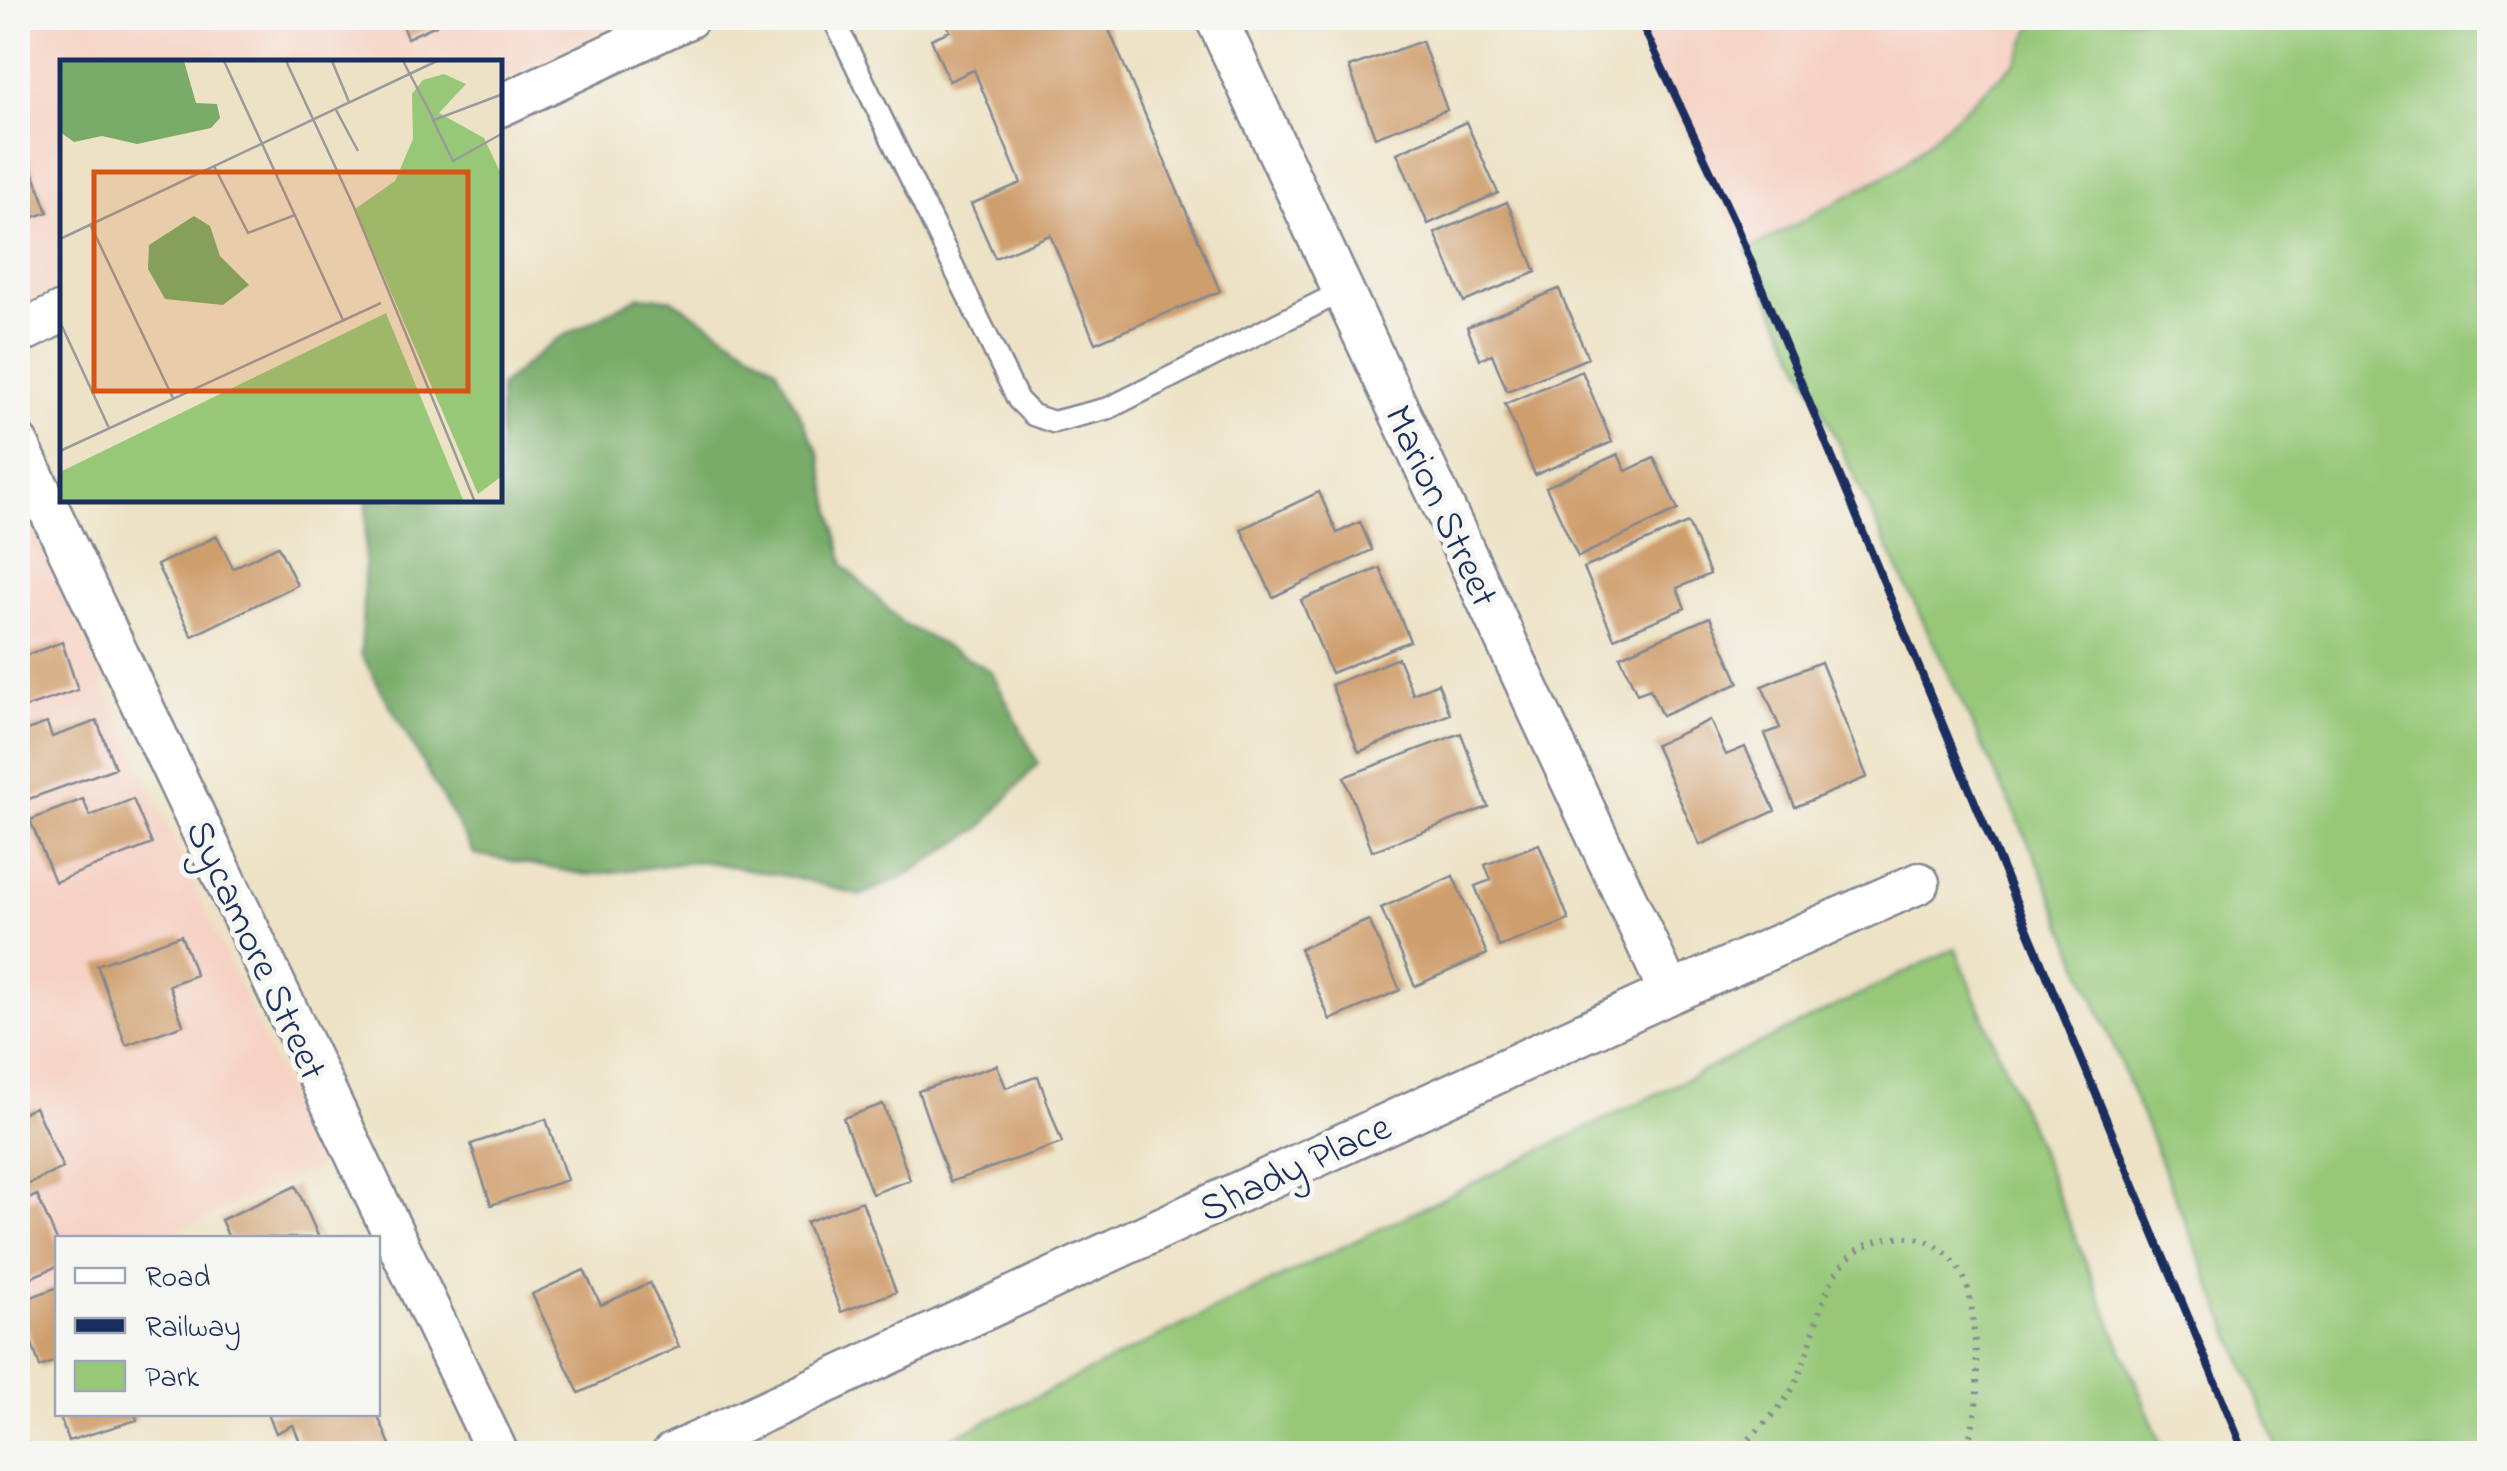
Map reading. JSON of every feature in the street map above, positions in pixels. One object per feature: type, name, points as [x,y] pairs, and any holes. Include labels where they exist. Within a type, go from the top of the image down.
[{"type":"street","points":[[502,105],[688,18]]},
{"type":"street","name":"Marion Street","points":[[1216,18],[1670,993]]},
{"type":"street","points":[[18,334],[60,313]]},
{"type":"street","name":"Sycamore Street","points":[[18,444],[498,1454]]},
{"type":"street","name":"Shady Place","points":[[672,1454],[1670,993],[1919,883]]},
{"type":"lane","points":[[833,18],[1018,400],[1033,415],[1054,422],[1109,408],[1343,291]]},
{"type":"path","points":[[1735,1454],[1791,1392],[1831,1279],[1864,1245],[1897,1236],[1925,1240],[1951,1255],[1969,1285],[1976,1406],[1975,1428],[1962,1454]]},
{"type":"shaded area","points":[[18,18],[636,18],[502,81],[502,60],[60,60],[60,289],[18,309]]},
{"type":"shaded area","points":[[1624,18],[2036,18],[2017,61],[1899,168],[1747,251]]},
{"type":"shaded area","points":[[18,492],[320,1166],[164,1236],[55,1236],[55,1286],[18,1303]]},
{"type":"green space","points":[[2036,18],[2489,18],[2489,1453],[2280,1453],[2041,869],[1747,251],[1899,168],[2017,61]]},
{"type":"green space","points":[[640,296],[671,299],[776,367],[819,453],[844,566],[902,623],[991,671],[1038,763],[981,828],[907,875],[860,896],[802,879],[701,861],[588,875],[474,854],[361,654],[367,502],[502,502],[502,384],[554,341]]},
{"type":"green space","points":[[1955,948],[2165,1453],[921,1453]]},
{"type":"building","points":[[399,18],[433,18],[436,25],[407,38]]},
{"type":"building","points":[[944,18],[1104,18],[1220,291],[1095,343],[1050,235],[995,258],[971,204],[1021,183],[974,70],[949,81],[931,39],[950,31]]},
{"type":"building","points":[[1422,41],[1447,110],[1375,137],[1349,67]]},
{"type":"building","points":[[1466,122],[1498,193],[1428,224],[1397,153]]},
{"type":"building","points":[[28,158],[48,212],[18,223],[18,162]]},
{"type":"building","points":[[1507,202],[1536,272],[1464,302],[1435,233]]},
{"type":"building","points":[[1559,289],[1588,358],[1507,391],[1492,354],[1480,359],[1467,327]]},
{"type":"building","points":[[1582,371],[1612,442],[1535,475],[1505,404]]},
{"type":"building","points":[[1618,454],[1626,471],[1654,458],[1678,510],[1578,557],[1546,487]]},
{"type":"building","points":[[1319,492],[1337,533],[1360,522],[1372,550],[1273,597],[1241,529]]},
{"type":"building","points":[[1688,523],[1710,574],[1677,588],[1685,608],[1614,638],[1584,568]]},
{"type":"building","points":[[217,536],[233,568],[278,546],[297,585],[192,636],[157,565]]},
{"type":"building","points":[[1380,568],[1410,641],[1331,673],[1301,600]]},
{"type":"building","points":[[1710,617],[1739,683],[1662,716],[1650,689],[1637,694],[1620,656]]},
{"type":"building","points":[[62,642],[78,690],[18,710],[18,658]]},
{"type":"building","points":[[1398,658],[1413,694],[1438,683],[1450,714],[1359,752],[1331,685]]},
{"type":"building","points":[[1821,662],[1867,777],[1795,807],[1765,734],[1780,728],[1762,686]]},
{"type":"building","points":[[1710,720],[1726,755],[1745,747],[1775,811],[1700,845],[1655,745]]},
{"type":"building","points":[[97,721],[115,768],[18,803],[18,733],[47,723],[52,737]]},
{"type":"building","points":[[1461,733],[1488,807],[1372,851],[1344,777]]},
{"type":"building","points":[[83,799],[90,816],[133,799],[152,844],[55,882],[30,820]]},
{"type":"building","points":[[1539,844],[1569,920],[1499,947],[1475,886],[1491,880],[1485,865]]},
{"type":"building","points":[[1453,876],[1487,954],[1415,986],[1381,908]]},
{"type":"building","points":[[1369,920],[1400,990],[1330,1020],[1300,949]]},
{"type":"building","points":[[181,935],[196,975],[169,985],[183,1025],[126,1045],[97,965]]},
{"type":"building","points":[[997,1065],[1006,1088],[1038,1076],[1062,1143],[950,1182],[918,1091]]},
{"type":"building","points":[[883,1104],[910,1180],[872,1194],[843,1118]]},
{"type":"building","points":[[35,1107],[63,1168],[18,1189],[18,1115]]},
{"type":"building","points":[[546,1119],[567,1180],[491,1205],[471,1144]]},
{"type":"building","points":[[296,1186],[318,1236],[228,1236],[221,1220]]},
{"type":"building","points":[[37,1195],[55,1236],[55,1267],[18,1283],[18,1204]]},
{"type":"building","points":[[862,1201],[896,1292],[841,1312],[806,1222]]},
{"type":"building","points":[[584,1270],[601,1305],[650,1283],[679,1347],[579,1393],[532,1294]]},
{"type":"building","points":[[55,1288],[55,1361],[40,1367],[18,1302]]},
{"type":"building","points":[[60,1416],[136,1416],[137,1420],[68,1441]]},
{"type":"building","points":[[269,1416],[378,1416],[394,1454],[305,1454],[293,1425],[276,1433]]},
{"type":"railway","points":[[1639,18],[1735,223],[2245,1454]]}]
